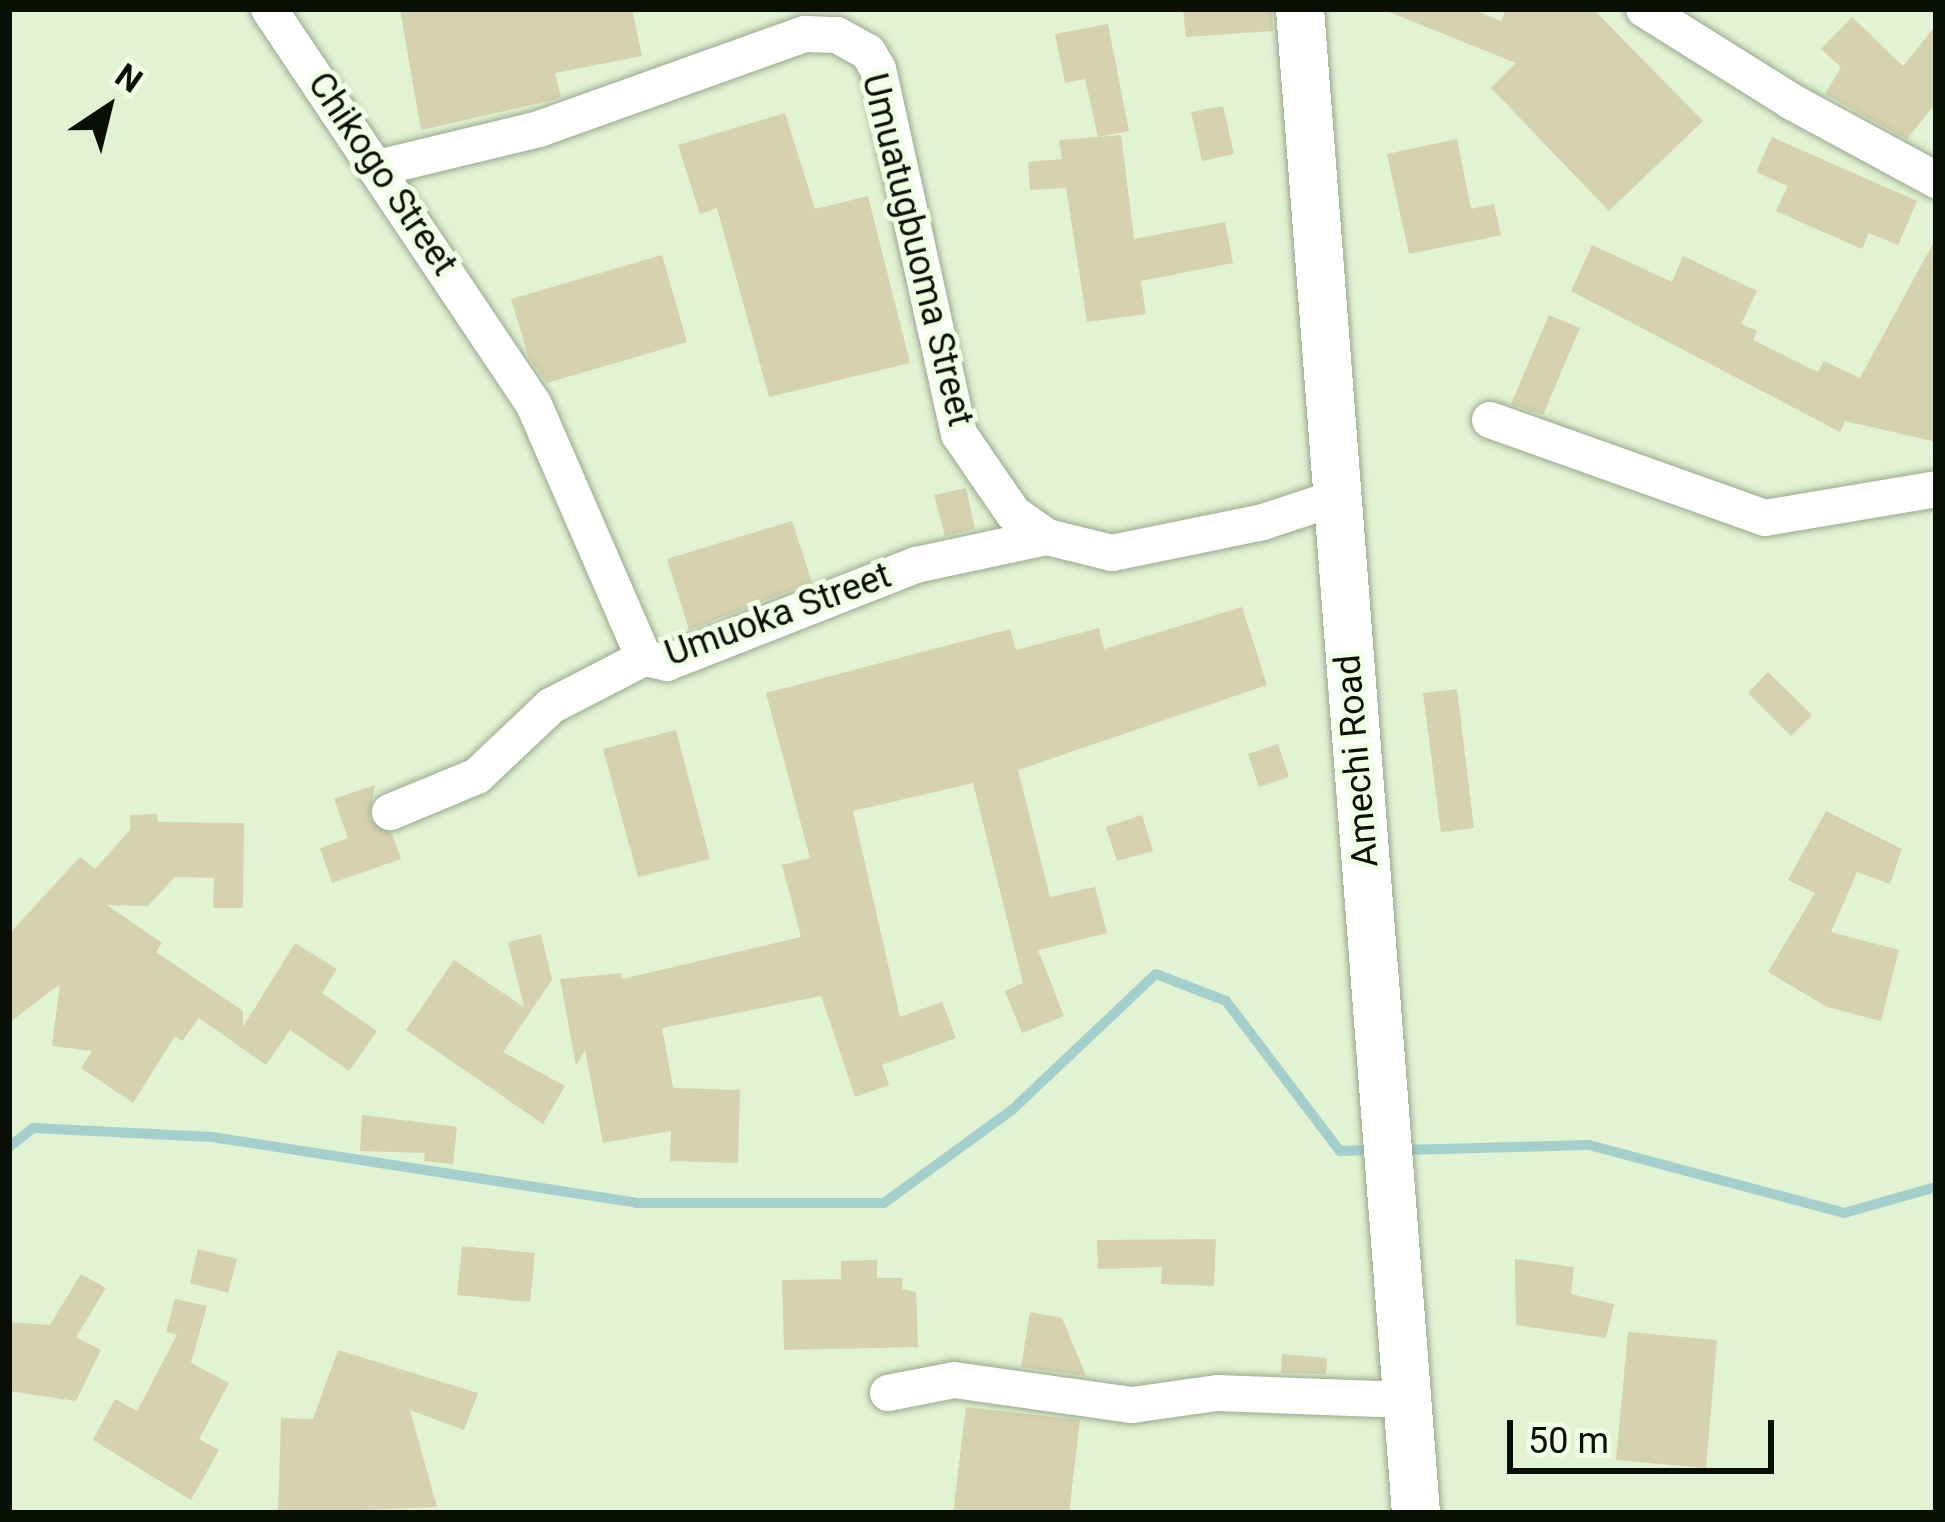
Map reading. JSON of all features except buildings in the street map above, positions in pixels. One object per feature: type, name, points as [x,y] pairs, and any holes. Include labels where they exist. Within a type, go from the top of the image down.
[{"type":"main road","name":"Amechi Road","points":[[1300,9],[1416,1513]]},
{"type":"street","name":"Chikogo Street","points":[[269,9],[382,166],[491,341]]},
{"type":"street","points":[[1644,9],[1792,103],[1936,180]]},
{"type":"street","points":[[382,166],[539,129],[836,22]]},
{"type":"street","name":"Umuatugbuoma Street","points":[[836,22],[868,52],[878,69],[959,434],[1001,501],[1047,537],[1089,551],[1136,550],[1336,497]]},
{"type":"street","name":"Umuoka Street","points":[[491,341],[535,405],[644,658],[667,663],[896,571],[1047,537]]},
{"type":"street","points":[[1490,420],[1765,518],[1936,489]]},
{"type":"street","points":[[390,812],[477,776],[551,706],[644,658]]},
{"type":"street","points":[[888,1393],[954,1380],[1132,1406],[1217,1393],[1408,1400]]},
{"type":"waterway","points":[[9,1147],[33,1128],[212,1137],[636,1203],[884,1203],[1012,1110],[1156,974],[1226,1001],[1340,1151],[1378,1150]]},
{"type":"waterway","points":[[1402,1150],[1589,1145],[1844,1213],[1936,1187]]}]
